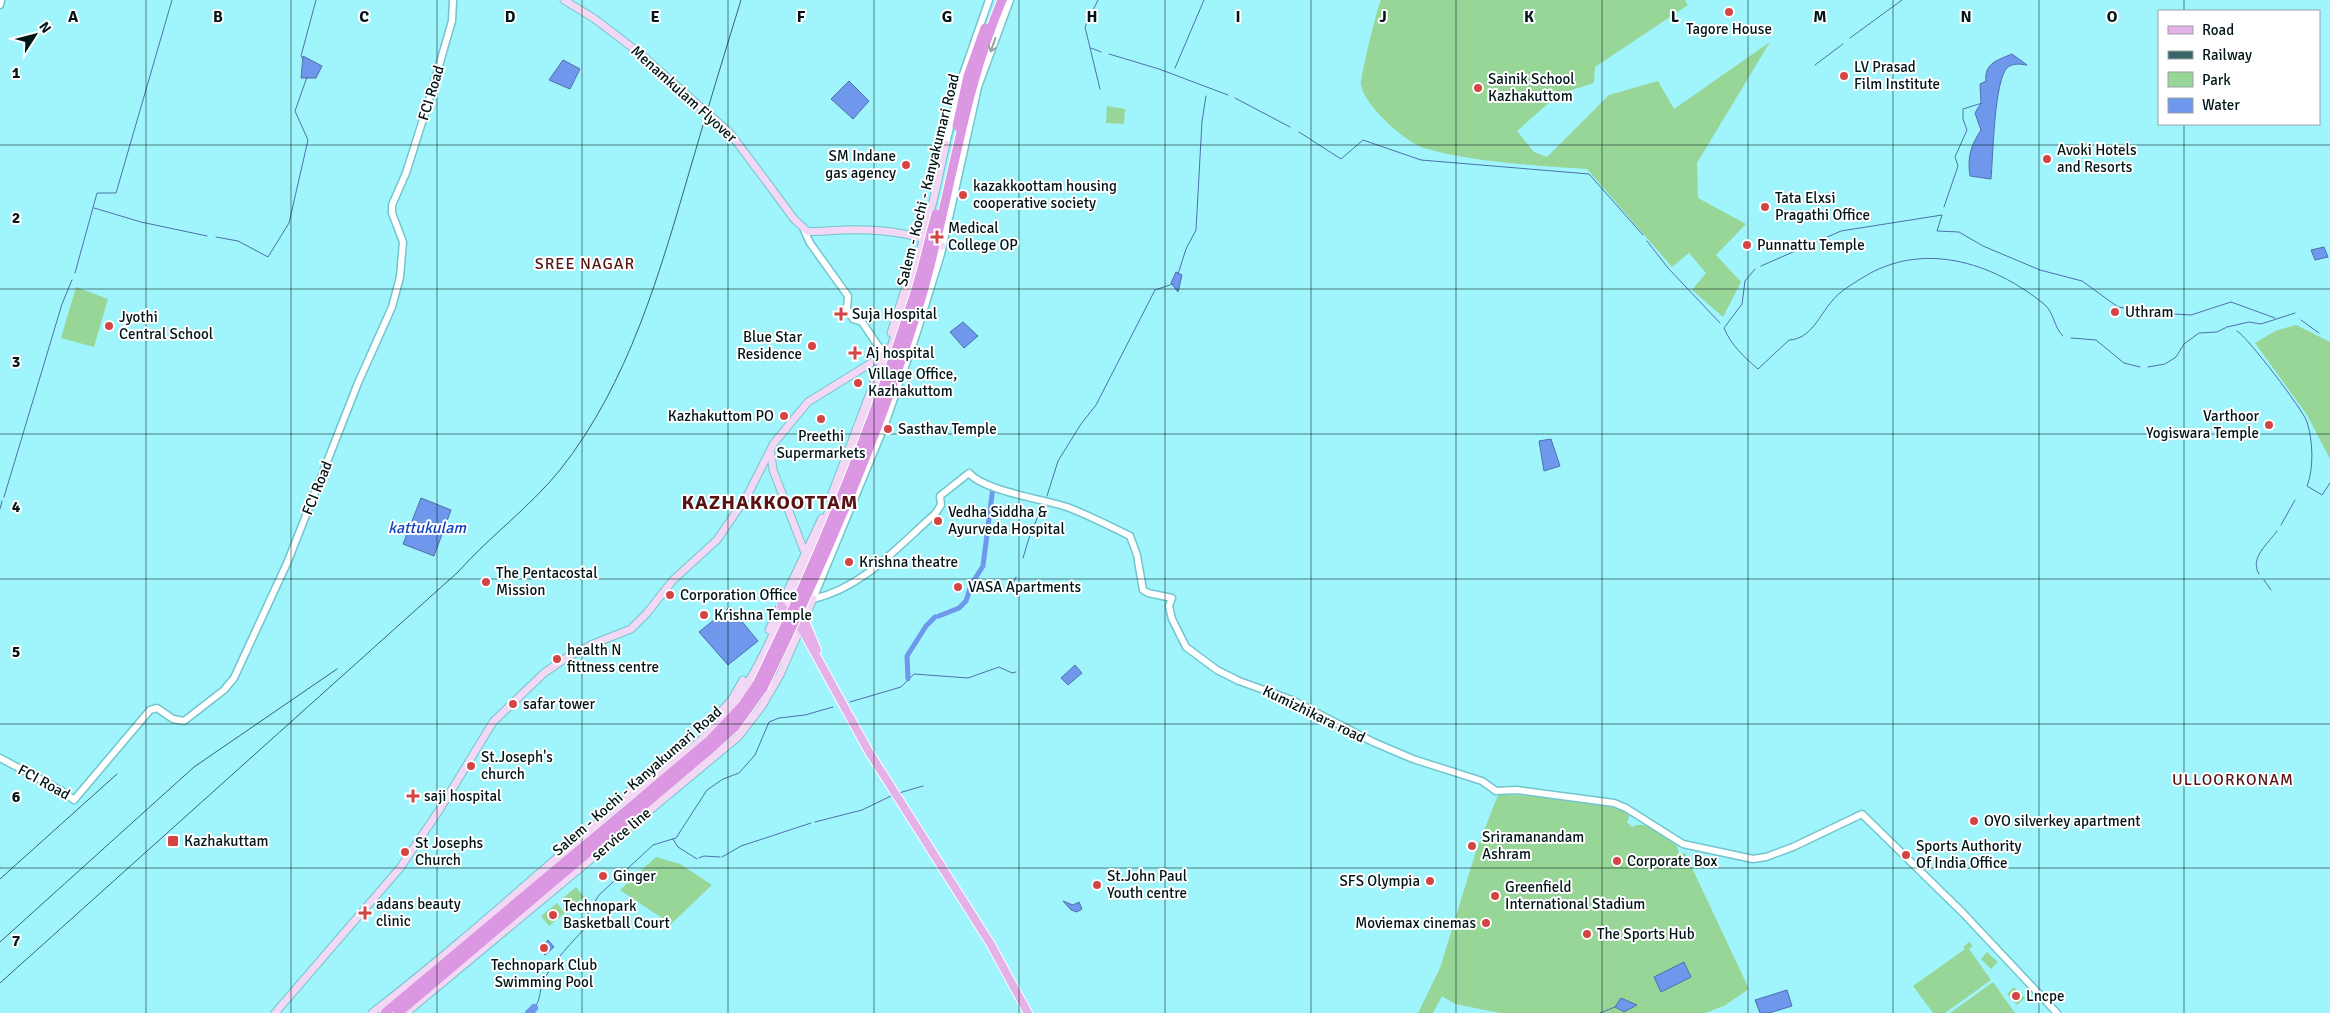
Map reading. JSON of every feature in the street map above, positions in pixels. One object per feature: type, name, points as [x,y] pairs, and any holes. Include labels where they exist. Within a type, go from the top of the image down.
[{"type":"highway","name":"Salem - Kochi - Kanyakumari Road","points":[[385,1013],[709,741],[743,705],[757,684],[823,541],[871,421],[913,300],[943,186],[968,76],[997,0]]},
{"type":"highway","name":"Salem - Kochi - Kanyakumari Road","points":[[398,1013],[714,746],[735,727],[763,688],[839,517],[900,360],[926,280],[974,77],[1002,0]]},
{"type":"main road","name":"Menamkulam Flyover","points":[[564,0],[595,19],[638,52],[730,133],[804,230]]},
{"type":"main road","points":[[372,1013],[617,806],[691,747],[722,719],[737,700],[822,530],[886,358],[914,261],[924,239],[946,144]]},
{"type":"main road","points":[[804,230],[813,232],[870,231],[924,239],[941,245]]},
{"type":"main road","name":"service line","points":[[404,1013],[738,737],[762,706],[780,675],[799,624],[871,451],[899,377],[941,245]]},
{"type":"main road","points":[[275,1013],[344,936],[413,851],[493,722],[544,674],[566,658],[592,644],[631,629],[647,613],[673,580],[716,540],[747,496],[774,443],[790,421],[808,402],[886,358]]},
{"type":"main road","points":[[792,587],[805,553],[822,518],[886,358]]},
{"type":"main road","points":[[770,454],[773,470],[805,553]]},
{"type":"main road","points":[[758,475],[768,470],[773,470]]},
{"type":"main road","points":[[783,606],[799,624],[895,794],[986,936],[1028,1013]]},
{"type":"main road","points":[[366,1013],[542,866],[640,781],[705,729],[732,699],[783,606]]},
{"type":"street","points":[[0,5],[1,0]]},
{"type":"street","name":"FCI Road","points":[[0,758],[62,791],[74,800],[150,710],[157,708],[174,719],[184,721],[224,690],[234,678],[288,561],[358,383],[392,306],[400,277],[403,242],[392,213],[392,205],[406,173],[450,30],[453,0]]},
{"type":"street","points":[[946,144],[961,80],[990,0]]},
{"type":"street","points":[[941,245],[978,87],[1010,0]]},
{"type":"street","points":[[804,230],[820,259],[848,296],[847,310],[853,319],[862,322],[899,377]]},
{"type":"street","name":"Kumizhikara road","points":[[811,598],[824,596],[870,572],[934,514],[941,505],[940,496],[969,473],[973,478],[993,487],[1068,508],[1130,536],[1137,555],[1143,590],[1148,593],[1172,598],[1169,606],[1172,619],[1186,647],[1217,670],[1239,681],[1292,700],[1373,742],[1413,759],[1482,781],[1496,791],[1517,790],[1614,803],[1626,808],[1683,844],[1753,859],[1784,851],[1862,814],[1963,913],[2056,1013]]},
{"type":"street","points":[[792,587],[811,598]]},
{"type":"green space","points":[[1381,0],[1685,0],[1688,5],[1595,67],[1594,83],[1559,94],[1517,131],[1534,152],[1547,157],[1609,95],[1658,81],[1674,109],[1770,42],[1697,163],[1698,198],[1746,224],[1716,255],[1741,282],[1723,317],[1692,290],[1706,273],[1689,253],[1672,267],[1587,169],[1505,163],[1444,153],[1416,145],[1387,122],[1370,103],[1361,85],[1369,43]]},
{"type":"green space","points":[[1107,106],[1125,109],[1124,124],[1106,123]]},
{"type":"green space","points":[[76,287],[108,299],[94,347],[61,338]]},
{"type":"green space","points":[[2296,325],[2330,342],[2330,459],[2307,415],[2255,343],[2275,331]]},
{"type":"green space","name":"The Sports Hub","points":[[1498,795],[1566,798],[1617,808],[1630,814],[1627,822],[1632,827],[1644,825],[1650,827],[1677,846],[1679,854],[1685,853],[1749,989],[1724,1006],[1705,1013],[1500,1013],[1455,1004],[1442,996],[1433,1013],[1418,1013],[1440,968],[1476,851]]},
{"type":"green space","points":[[656,857],[680,864],[712,885],[671,924],[620,890]]},
{"type":"green space","points":[[576,887],[584,897],[568,909],[561,900]]},
{"type":"green space","name":"Technopark Basketball Court","points":[[557,903],[565,913],[549,926],[541,916]]},
{"type":"green space","points":[[1969,942],[1973,946],[1969,949],[1991,980],[1945,1013],[1933,1013],[1913,986],[1965,949],[1963,947]]},
{"type":"green space","name":"Lncpe","points":[[1987,952],[1998,962],[1991,969],[1981,959]]},
{"type":"green space","points":[[1993,982],[2015,1013],[1950,1013]]},
{"type":"green space","name":"Lncpe","points":[[2014,987],[2025,998],[2017,1005],[2007,994]]},
{"type":"water","points":[[2012,54],[2027,65],[2017,64],[2010,66],[2003,74],[1997,102],[1991,179],[1970,176],[1969,163],[1971,152],[1981,130],[1975,113],[1981,103],[1980,84],[1986,81],[1987,70],[1993,63]]},
{"type":"water","points":[[303,56],[322,66],[316,78],[301,78]]},
{"type":"water","points":[[563,60],[580,69],[570,89],[549,80]]},
{"type":"water","points":[[849,81],[869,101],[853,119],[831,99]]},
{"type":"water","points":[[2324,247],[2328,257],[2315,260],[2311,250]]},
{"type":"water","points":[[1176,272],[1182,275],[1178,292],[1171,283]]},
{"type":"water","points":[[963,322],[978,336],[964,348],[950,332]]},
{"type":"water","points":[[1551,439],[1560,466],[1544,471],[1539,441]]},
{"type":"water","name":"kattukulam","points":[[421,498],[451,510],[434,556],[403,544]]},
{"type":"water","points":[[730,607],[758,641],[728,665],[699,632]]},
{"type":"water","points":[[1075,665],[1082,673],[1068,685],[1061,678]]},
{"type":"water","points":[[1063,901],[1073,905],[1079,902],[1082,909],[1077,912],[1071,910]]},
{"type":"water","points":[[548,940],[554,947],[545,955],[540,950]]},
{"type":"water","points":[[1684,962],[1691,977],[1661,992],[1654,977]]},
{"type":"water","points":[[1787,990],[1792,1006],[1769,1013],[1760,1013],[1755,1000]]},
{"type":"water","points":[[1621,998],[1637,1005],[1624,1012],[1615,1007]]},
{"type":"waterway","points":[[75,273],[97,193],[116,193],[172,0]]},
{"type":"waterway","points":[[303,59],[301,56],[316,0]]},
{"type":"waterway","points":[[1098,0],[1085,27],[1100,89]]},
{"type":"waterway","points":[[1175,68],[1204,0]]},
{"type":"waterway","points":[[1850,38],[1902,0]]},
{"type":"waterway","points":[[1815,65],[1843,44]]},
{"type":"waterway","points":[[1091,48],[1101,52]]},
{"type":"waterway","points":[[1109,54],[1159,69],[1228,95]]},
{"type":"waterway","points":[[216,237],[238,241],[268,257],[289,223],[308,140],[295,111],[307,77]]},
{"type":"waterway","points":[[1178,274],[1186,249],[1196,230],[1202,121],[1206,96]]},
{"type":"waterway","points":[[1235,98],[1290,127]]},
{"type":"waterway","points":[[1944,207],[1958,166],[1955,157],[1967,130],[1963,119],[1963,109],[1982,103]]},
{"type":"waterway","points":[[1299,132],[1341,159],[1363,140],[1421,160],[1589,174],[1643,235]]},
{"type":"waterway","points":[[94,208],[141,222],[207,236]]},
{"type":"waterway","points":[[1761,266],[1841,231],[1942,215],[1937,231],[1959,232],[1983,246],[2040,270],[2082,281],[2118,307],[2150,312]]},
{"type":"waterway","points":[[1647,241],[1668,268],[1720,323]]},
{"type":"waterway","points":[[1755,269],[1745,281],[1742,304],[1724,328],[1734,345],[1758,369],[1789,340],[1797,339],[1809,331],[1832,301],[1846,288],[1885,266],[1908,260],[1932,258],[1956,261],[1979,267],[2002,277],[2024,289],[2044,304],[2050,311],[2063,336]]},
{"type":"waterway","points":[[4,497],[62,304],[72,280]]},
{"type":"waterway","points":[[1047,496],[1058,461],[1081,424],[1096,405],[1155,290],[1173,284]]},
{"type":"waterway","points":[[2157,313],[2191,315],[2231,302],[2275,318]]},
{"type":"waterway","points":[[2148,367],[2165,364],[2176,357],[2184,344],[2199,333],[2217,332],[2227,327],[2249,322],[2261,324],[2295,313]]},
{"type":"waterway","points":[[2301,320],[2319,333]]},
{"type":"waterway","points":[[2237,331],[2251,345],[2304,415],[2311,437],[2312,454],[2311,471],[2307,486],[2322,495],[2330,483]]},
{"type":"waterway","points":[[2071,338],[2096,340],[2124,363],[2140,367]]},
{"type":"waterway","points":[[939,616],[959,608],[966,601],[971,585],[983,566],[993,487]]},
{"type":"waterway","points":[[2281,525],[2295,500]]},
{"type":"waterway","points":[[0,509],[2,501]]},
{"type":"waterway","points":[[1023,558],[1043,504]]},
{"type":"waterway","points":[[2259,574],[2256,562],[2258,557],[2277,531]]},
{"type":"waterway","points":[[1009,592],[1016,577]]},
{"type":"waterway","points":[[2264,580],[2271,590]]},
{"type":"waterway","points":[[908,679],[907,656],[926,626],[935,617]]},
{"type":"waterway","points":[[850,702],[901,687],[914,674],[968,678],[999,667],[1012,673],[1016,672]]},
{"type":"waterway","points":[[534,1008],[538,1002],[543,982],[552,966],[589,924],[588,912],[599,895],[653,845],[676,838],[707,790],[723,779],[739,773],[755,755],[769,722],[779,718],[805,715],[833,707]]},
{"type":"waterway","points":[[899,793],[923,786]]},
{"type":"waterway","points":[[815,822],[862,810],[893,795]]},
{"type":"waterway","points":[[722,857],[741,846],[811,823]]},
{"type":"waterway","points":[[673,839],[678,847],[697,859]]},
{"type":"waterway","points":[[699,858],[704,856],[720,857]]},
{"type":"waterway","points":[[1600,1013],[1615,1007]]},
{"type":"waterway","points":[[529,1013],[534,1008]]},
{"type":"railway","points":[[0,983],[458,572],[560,470],[584,436],[605,401],[624,364],[640,325],[667,246],[741,0]]},
{"type":"railway","points":[[0,942],[194,767],[337,669]]},
{"type":"railway","points":[[0,879],[117,774]]},
{"type":"place","name":"Tagore House","points":[[1729,12]]},
{"type":"place","name":"LV Prasad Film Institute","points":[[1844,76]]},
{"type":"place","name":"Sainik School Kazhakuttom","points":[[1478,88]]},
{"type":"place","name":"Avoki Hotels and Resorts","points":[[2047,159]]},
{"type":"place","name":"SM Indane gas agency","points":[[906,165]]},
{"type":"place","name":"kazakkoottam housing cooperative society","points":[[963,195]]},
{"type":"place","name":"Tata Elxsi Pragathi Office","points":[[1765,207]]},
{"type":"place","name":"Medical College OP","points":[[937,237]]},
{"type":"place","name":"Punnattu Temple","points":[[1747,245]]},
{"type":"place","name":"Uthram","points":[[2115,312]]},
{"type":"place","name":"Suja Hospital","points":[[841,314]]},
{"type":"place","name":"Jyothi Central School","points":[[109,326]]},
{"type":"place","name":"Blue Star Residence","points":[[812,346]]},
{"type":"place","name":"Aj hospital","points":[[855,353]]},
{"type":"place","name":"Village Office, Kazhakuttom","points":[[858,383]]},
{"type":"place","name":"Kazhakuttom PO","points":[[784,416]]},
{"type":"place","name":"Preethi Supermarkets","points":[[821,419]]},
{"type":"place","name":"Varthoor Yogiswara Temple","points":[[2269,425]]},
{"type":"place","name":"Sasthav Temple","points":[[888,429]]},
{"type":"place","name":"Vedha Siddha & Ayurveda Hospital","points":[[938,521]]},
{"type":"place","name":"Krishna theatre","points":[[849,562]]},
{"type":"place","name":"The Pentacostal Mission","points":[[486,582]]},
{"type":"place","name":"VASA Apartments","points":[[958,587]]},
{"type":"place","name":"Corporation Office","points":[[670,595]]},
{"type":"place","name":"Krishna Temple","points":[[704,615]]},
{"type":"place","name":"health N fittness centre","points":[[557,659]]},
{"type":"place","name":"safar tower","points":[[513,704]]},
{"type":"place","name":"St.Joseph's church","points":[[471,766]]},
{"type":"place","name":"saji hospital","points":[[413,796]]},
{"type":"place","name":"OYO silverkey apartment","points":[[1974,821]]},
{"type":"place","name":"Kazhakuttam","points":[[173,841]]},
{"type":"place","name":"Sriramanandam Ashram","points":[[1472,846]]},
{"type":"place","name":"St Josephs Church","points":[[405,852]]},
{"type":"place","name":"Sports Authority Of India Office","points":[[1906,855]]},
{"type":"place","name":"Corporate Box","points":[[1617,861]]},
{"type":"place","name":"Ginger","points":[[603,876]]},
{"type":"place","name":"SFS Olympia","points":[[1430,881]]},
{"type":"place","name":"St.John Paul Youth centre","points":[[1097,885]]},
{"type":"place","name":"Greenfield International Stadium","points":[[1495,896]]},
{"type":"place","name":"adans beauty clinic","points":[[365,913]]},
{"type":"place","name":"Technopark Basketball Court","points":[[553,915]]},
{"type":"place","name":"Moviemax cinemas","points":[[1486,923]]},
{"type":"place","name":"The Sports Hub","points":[[1587,934]]},
{"type":"place","name":"Technopark Club Swimming Pool","points":[[544,948]]},
{"type":"place","name":"Lncpe","points":[[2016,996]]},
{"type":"district","name":"SREE NAGAR","points":[[585,263]]},
{"type":"district","name":"KAZHAKKOOTTAM","points":[[770,502]]},
{"type":"district","name":"ULLOORKONAM","points":[[2233,779]]}]
